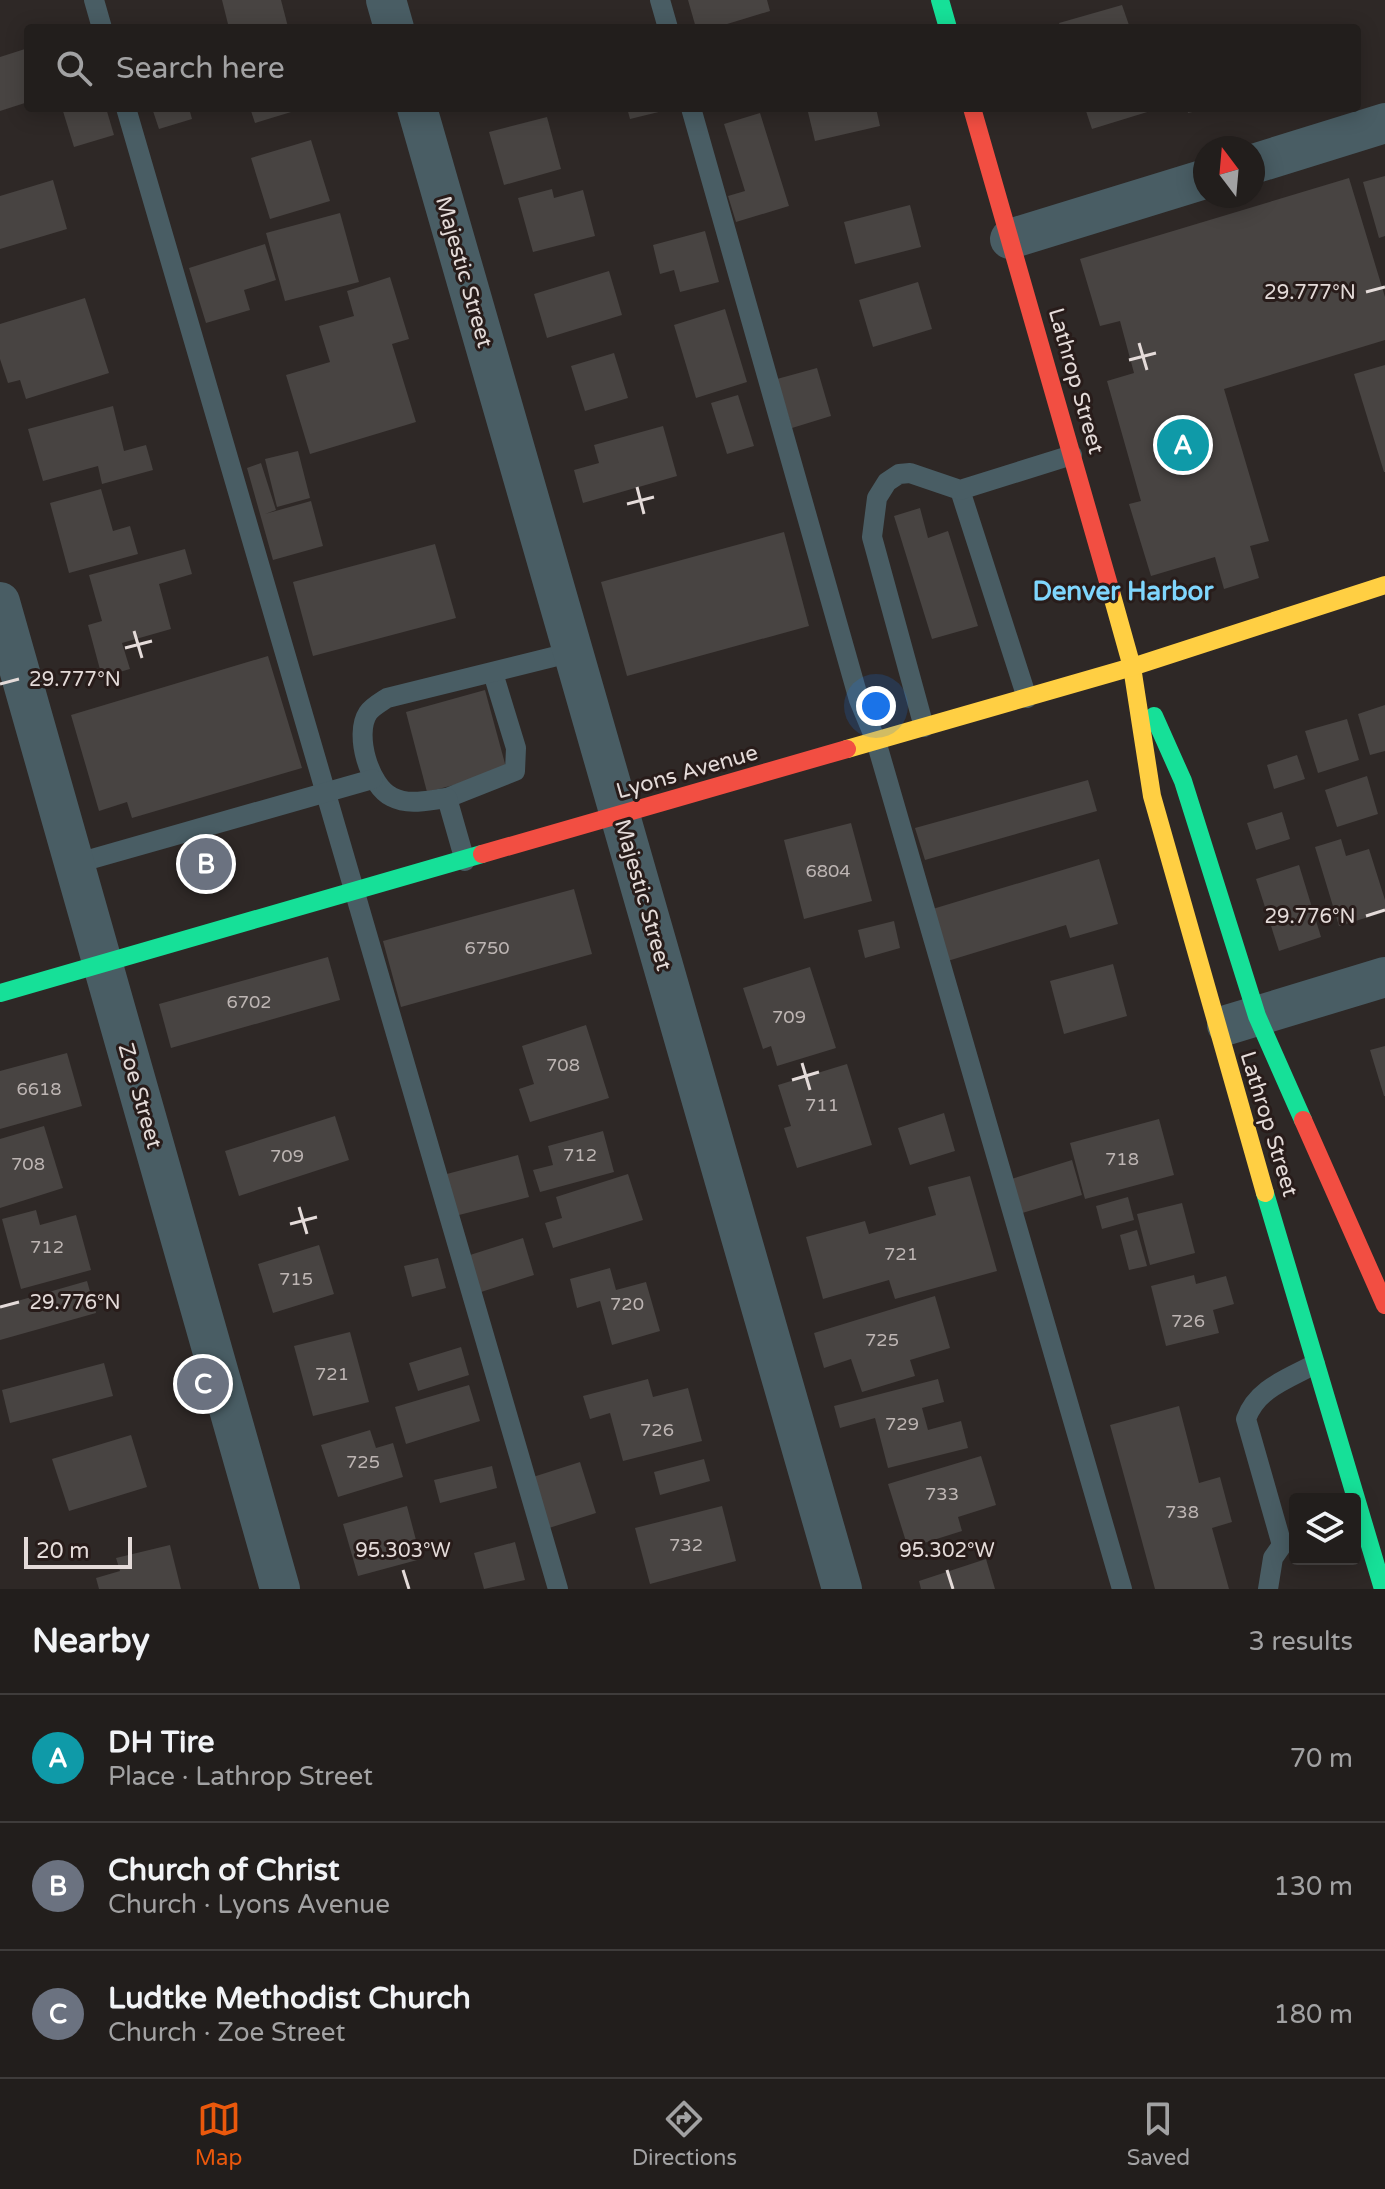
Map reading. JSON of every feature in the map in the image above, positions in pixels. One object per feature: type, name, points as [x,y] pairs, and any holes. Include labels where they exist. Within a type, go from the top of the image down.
[{"type":"street","points":[[386,0],[393,24]]},
{"type":"street","points":[[940,0],[947,24]]},
{"type":"street","name":"Majestic Street","points":[[418,112],[842,1589]]},
{"type":"street","name":"Lathrop Street","points":[[973,112],[1132,667],[1152,796],[1216,1029],[1351,1493]]},
{"type":"street","points":[[1265,160],[1385,123]]},
{"type":"street","points":[[1010,239],[1193,183]]},
{"type":"street","name":"Lyons Avenue","points":[[0,993],[1027,698],[1385,585]]},
{"type":"street","name":"Zoe Street","points":[[0,602],[280,1589]]},
{"type":"street","name":"Lathrop Street","points":[[1132,667],[1183,781],[1257,1016],[1385,1305]]},
{"type":"street","points":[[1216,1029],[1385,977]]},
{"type":"street","name":"Lathrop Street","points":[[1361,1528],[1383,1589]]},
{"type":"lane","points":[[94,0],[101,24]]},
{"type":"lane","points":[[660,0],[667,24]]},
{"type":"lane","points":[[127,112],[558,1589]]},
{"type":"lane","points":[[692,112],[859,700],[876,741],[1122,1589]]},
{"type":"lane","points":[[924,727],[872,537],[877,498],[887,482],[899,474],[910,473],[960,490],[1072,455]]},
{"type":"lane","points":[[960,490],[1027,698]]},
{"type":"lane","points":[[493,673],[516,748],[515,771],[447,798],[412,803],[390,797],[373,779],[362,728],[369,711],[387,698],[573,652]]},
{"type":"lane","points":[[74,864],[373,779]]},
{"type":"lane","points":[[447,798],[465,861]]},
{"type":"lane","points":[[1268,1589],[1273,1558],[1289,1543],[1246,1419],[1252,1403],[1264,1391],[1315,1364]]},
{"type":"building","points":[[222,0],[281,0],[287,24],[228,24]]},
{"type":"building","points":[[688,0],[767,0],[770,11],[727,24],[695,24]]},
{"type":"building","points":[[1122,5],[1129,24],[1059,24]]},
{"type":"building","points":[[24,49],[24,103],[0,111],[0,57]]},
{"type":"building","points":[[63,112],[107,112],[114,135],[74,147]]},
{"type":"building","points":[[153,112],[190,112],[192,119],[159,129]]},
{"type":"building","points":[[251,112],[291,112],[255,123]]},
{"type":"building","points":[[628,112],[659,112],[630,119]]},
{"type":"building","points":[[808,112],[877,112],[880,126],[815,141]]},
{"type":"building","points":[[1086,112],[1147,112],[1092,129]]},
{"type":"building","points":[[760,113],[789,206],[736,222],[728,196],[745,191],[724,124]]},
{"type":"building","points":[[547,117],[561,169],[504,185],[489,132]]},
{"type":"building","points":[[311,140],[330,201],[270,219],[251,158]]},
{"type":"building","points":[[1385,176],[1385,236],[1379,238],[1363,182]]},
{"type":"building","points":[[1349,178],[1385,297],[1385,340],[1224,389],[1269,541],[1250,546],[1259,578],[1224,589],[1215,557],[1151,576],[1129,504],[1141,501],[1107,381],[1134,373],[1120,321],[1100,326],[1080,259],[1249,208],[1265,208],[1265,203]]},
{"type":"building","points":[[53,180],[67,229],[0,249],[0,196]]},
{"type":"building","points":[[552,189],[554,198],[583,190],[595,236],[533,252],[518,198]]},
{"type":"building","points":[[910,205],[921,247],[855,264],[844,222]]},
{"type":"building","points":[[340,213],[359,282],[285,301],[266,233]]},
{"type":"building","points":[[705,231],[719,282],[680,292],[674,270],[660,274],[653,245]]},
{"type":"building","points":[[265,244],[276,280],[244,290],[250,310],[206,323],[189,268]]},
{"type":"building","points":[[609,271],[622,315],[547,338],[534,294]]},
{"type":"building","points":[[390,277],[409,339],[392,344],[416,422],[310,454],[286,375],[330,362],[319,326],[354,316],[347,291]]},
{"type":"building","points":[[918,282],[932,329],[873,347],[859,300]]},
{"type":"building","points":[[85,298],[109,373],[26,399],[20,380],[8,383],[0,359],[0,324]]},
{"type":"building","points":[[725,309],[747,382],[696,398],[674,325]]},
{"type":"building","points":[[614,353],[628,398],[585,411],[571,366]]},
{"type":"building","points":[[1385,365],[1385,472],[1384,472],[1354,374]]},
{"type":"building","points":[[817,368],[831,416],[792,428],[777,379]]},
{"type":"building","points":[[738,395],[754,446],[727,454],[711,403]]},
{"type":"building","points":[[113,406],[124,451],[146,445],[153,470],[102,484],[98,466],[43,481],[28,429]]},
{"type":"building","points":[[663,426],[677,476],[583,503],[574,470],[599,463],[594,445]]},
{"type":"building","points":[[298,451],[310,498],[277,507],[265,459]]},
{"type":"building","points":[[261,463],[276,510],[265,514],[311,501],[323,546],[273,560],[247,468]]},
{"type":"building","points":[[101,489],[113,531],[130,526],[138,554],[69,573],[50,503]]},
{"type":"building","points":[[920,508],[928,538],[948,531],[978,626],[932,639],[894,516]]},
{"type":"building","points":[[784,532],[809,626],[627,676],[601,582]]},
{"type":"building","points":[[435,544],[456,618],[313,656],[293,582]]},
{"type":"building","points":[[185,549],[192,574],[159,584],[171,629],[122,643],[130,669],[102,677],[88,625],[102,621],[89,575]]},
{"type":"building","points":[[268,656],[302,768],[132,818],[127,802],[99,811],[71,715]]},
{"type":"building","points":[[485,690],[507,771],[427,792],[406,712]]},
{"type":"building","points":[[1385,705],[1385,751],[1370,755],[1358,714]]},
{"type":"building","points":[[1347,719],[1359,760],[1318,773],[1305,731]]},
{"type":"building","points":[[1297,755],[1305,779],[1274,789],[1267,765]]},
{"type":"building","points":[[1367,776],[1378,814],[1337,827],[1325,790]]},
{"type":"building","points":[[1088,780],[1097,811],[925,860],[915,828]]},
{"type":"building","points":[[1282,812],[1290,839],[1256,850],[1247,823]]},
{"type":"building","points":[[851,823],[872,901],[804,919],[784,840]]},
{"type":"building","points":[[1341,839],[1346,856],[1369,849],[1385,900],[1385,912],[1339,926],[1315,847]]},
{"type":"building","points":[[1099,859],[1118,924],[1070,938],[1066,925],[941,963],[926,911]]},
{"type":"building","points":[[1299,865],[1321,937],[1279,951],[1256,879]]},
{"type":"building","points":[[574,889],[592,954],[401,1007],[383,941]]},
{"type":"building","points":[[894,921],[900,948],[865,958],[858,930]]},
{"type":"building","points":[[328,957],[340,1000],[171,1048],[159,1004]]},
{"type":"building","points":[[1113,964],[1127,1016],[1064,1034],[1050,981]]},
{"type":"building","points":[[810,967],[836,1048],[777,1066],[771,1046],[763,1049],[743,988]]},
{"type":"building","points":[[586,1025],[609,1098],[530,1122],[519,1089],[534,1084],[522,1046]]},
{"type":"building","points":[[1385,1046],[1385,1096],[1384,1096],[1370,1050]]},
{"type":"building","points":[[67,1053],[82,1106],[0,1129],[0,1071]]},
{"type":"building","points":[[847,1064],[872,1145],[797,1168],[784,1128],[791,1126],[778,1085]]},
{"type":"building","points":[[944,1113],[955,1151],[910,1165],[898,1128]]},
{"type":"building","points":[[335,1116],[349,1160],[239,1196],[225,1151]]},
{"type":"building","points":[[1159,1119],[1174,1175],[1085,1199],[1070,1143]]},
{"type":"building","points":[[44,1126],[63,1188],[0,1208],[0,1139]]},
{"type":"building","points":[[603,1131],[614,1172],[540,1192],[533,1170],[553,1165],[548,1146]]},
{"type":"building","points":[[518,1155],[529,1197],[455,1216],[443,1175]]},
{"type":"building","points":[[1072,1160],[1082,1195],[1019,1214],[1008,1180]]},
{"type":"building","points":[[628,1174],[643,1220],[553,1248],[545,1223],[562,1218],[556,1197]]},
{"type":"building","points":[[970,1176],[997,1271],[895,1299],[889,1280],[823,1299],[806,1237],[865,1221],[869,1234],[936,1215],[928,1187]]},
{"type":"building","points":[[1128,1197],[1134,1220],[1102,1229],[1096,1206]]},
{"type":"building","points":[[1182,1203],[1195,1253],[1150,1265],[1137,1214]]},
{"type":"building","points":[[36,1210],[40,1225],[76,1215],[91,1270],[21,1289],[2,1219]]},
{"type":"building","points":[[1137,1230],[1147,1266],[1129,1270],[1120,1235]]},
{"type":"building","points":[[523,1238],[534,1275],[481,1292],[470,1255]]},
{"type":"building","points":[[319,1245],[334,1294],[273,1313],[258,1264]]},
{"type":"building","points":[[438,1258],[446,1288],[412,1297],[404,1266]]},
{"type":"building","points":[[610,1268],[616,1290],[646,1282],[660,1331],[612,1345],[600,1301],[577,1308],[570,1279]]},
{"type":"building","points":[[1194,1275],[1196,1284],[1226,1276],[1234,1304],[1213,1310],[1219,1333],[1166,1346],[1151,1286]]},
{"type":"building","points":[[87,1281],[96,1313],[0,1340],[0,1306]]},
{"type":"building","points":[[935,1296],[950,1348],[910,1360],[915,1376],[862,1392],[851,1359],[824,1368],[814,1333]]},
{"type":"building","points":[[350,1332],[369,1402],[313,1416],[294,1346]]},
{"type":"building","points":[[461,1347],[469,1375],[418,1391],[409,1363]]},
{"type":"building","points":[[104,1363],[113,1396],[10,1423],[2,1390]]},
{"type":"building","points":[[648,1379],[653,1397],[688,1388],[702,1441],[623,1461],[610,1413],[590,1419],[583,1396]]},
{"type":"building","points":[[938,1379],[944,1402],[922,1408],[928,1430],[961,1421],[968,1448],[888,1468],[875,1418],[840,1428],[834,1406]]},
{"type":"building","points":[[469,1385],[480,1421],[406,1444],[395,1407]]},
{"type":"building","points":[[1179,1406],[1199,1483],[1220,1477],[1232,1522],[1212,1528],[1229,1589],[1155,1589],[1110,1425]]},
{"type":"building","points":[[370,1430],[376,1448],[393,1443],[403,1477],[338,1497],[321,1445]]},
{"type":"building","points":[[131,1435],[147,1487],[69,1511],[52,1459]]},
{"type":"building","points":[[981,1456],[996,1505],[958,1517],[962,1531],[908,1548],[888,1484]]},
{"type":"building","points":[[704,1459],[710,1481],[660,1495],[654,1472]]},
{"type":"building","points":[[580,1462],[596,1513],[549,1528],[533,1477]]},
{"type":"building","points":[[492,1466],[497,1488],[440,1503],[434,1480]]},
{"type":"building","points":[[407,1506],[421,1559],[358,1576],[343,1524]]},
{"type":"building","points":[[722,1506],[736,1561],[650,1584],[635,1528]]},
{"type":"building","points":[[515,1542],[525,1580],[484,1589],[474,1553]]},
{"type":"building","points":[[170,1545],[181,1589],[99,1589],[96,1578],[120,1571],[116,1558]]},
{"type":"building","points":[[986,1559],[995,1589],[921,1589],[919,1581]]},
{"type":"traffic: fast","points":[[940,0],[947,24]]},
{"type":"traffic: fast","points":[[1154,716],[1183,781],[1257,1016],[1303,1120]]},
{"type":"traffic: fast","points":[[0,993],[482,854]]},
{"type":"traffic: fast","points":[[1265,1193],[1383,1589]]},
{"type":"traffic: slow","points":[[847,749],[1132,667],[1385,585]]},
{"type":"traffic: slow","points":[[1111,592],[1132,667],[1152,796],[1265,1193]]},
{"type":"traffic: jam","points":[[973,112],[1111,592]]},
{"type":"traffic: jam","points":[[482,854],[847,749]]},
{"type":"traffic: jam","points":[[1303,1120],[1385,1305]]},
{"type":"place","name":"DH Tire","points":[[1183,445]]},
{"type":"place","name":"Church of Christ","points":[[206,864]]},
{"type":"place","name":"Ludtke Methodist Church","points":[[203,1384]]},
{"type":"district","name":"Denver Harbor","points":[[1123,591]]}]
